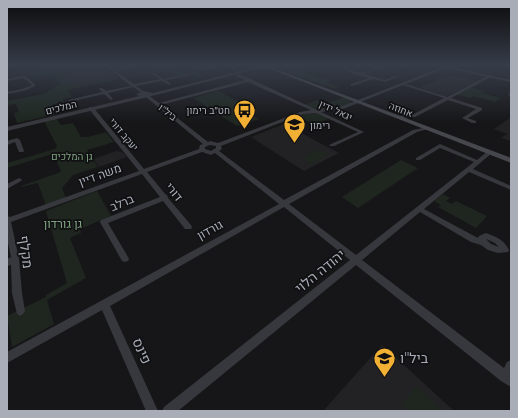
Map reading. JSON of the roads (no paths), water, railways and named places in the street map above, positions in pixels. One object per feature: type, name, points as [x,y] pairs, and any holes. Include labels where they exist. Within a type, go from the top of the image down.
[{"type":"main road","name":"אחוזה","points":[[312,85],[511,161]]},
{"type":"main road","name":"אחוזה","points":[[313,85],[359,103],[408,117],[511,156]]},
{"type":"street","points":[[7,93],[24,90],[34,86],[32,85]]},
{"type":"street","points":[[72,108],[67,103],[69,100],[140,85]]},
{"type":"street","name":"המלכים","points":[[7,128],[185,85]]},
{"type":"street","name":"המלכים","points":[[7,128],[185,85]]},
{"type":"street","points":[[158,105],[233,85]]},
{"type":"street","name":"יגאל ידין","points":[[260,85],[362,132],[332,145]]},
{"type":"street","points":[[403,85],[359,103],[342,108],[320,112],[302,113],[217,148],[208,153],[202,150],[201,147],[207,144],[217,148],[284,204],[508,379],[511,366]]},
{"type":"street","points":[[406,85],[480,109],[464,118],[474,122]]},
{"type":"street","points":[[397,117],[413,116],[473,85]]},
{"type":"street","name":"ביל\"ו","points":[[134,86],[207,144]]},
{"type":"street","points":[[101,88],[111,99]]},
{"type":"street","name":"יעקב דורי","points":[[90,108],[143,171]]},
{"type":"street","name":"גורדון","points":[[7,358],[415,130],[426,128]]},
{"type":"street","points":[[7,143],[17,140],[21,151]]},
{"type":"street","points":[[418,159],[440,146],[478,162]]},
{"type":"street","name":"משה דיין","points":[[7,220],[202,150]]},
{"type":"street","name":"יהודה הלוי","points":[[168,411],[490,152]]},
{"type":"street","points":[[468,169],[511,188]]},
{"type":"street","name":"דורי","points":[[143,171],[188,227]]},
{"type":"street","points":[[7,187],[18,180]]},
{"type":"street","name":"ברלב","points":[[125,259],[104,222],[164,197]]},
{"type":"street","points":[[419,209],[474,240],[483,242],[489,247],[499,251],[508,251]]},
{"type":"street","name":"מקלף","points":[[7,220],[11,261],[20,311]]},
{"type":"street","name":"פינס","points":[[104,304],[152,411]]},
{"type":"place","name":"חט״ב רימון","points":[[245,130]]},
{"type":"place","name":"רימון","points":[[294,144]]},
{"type":"place","name":"ביל\"ו","points":[[385,378]]},
{"type":"park label","name":"גן המלכים","points":[[72,156]]},
{"type":"park label","name":"גן גורדון","points":[[63,224]]}]
